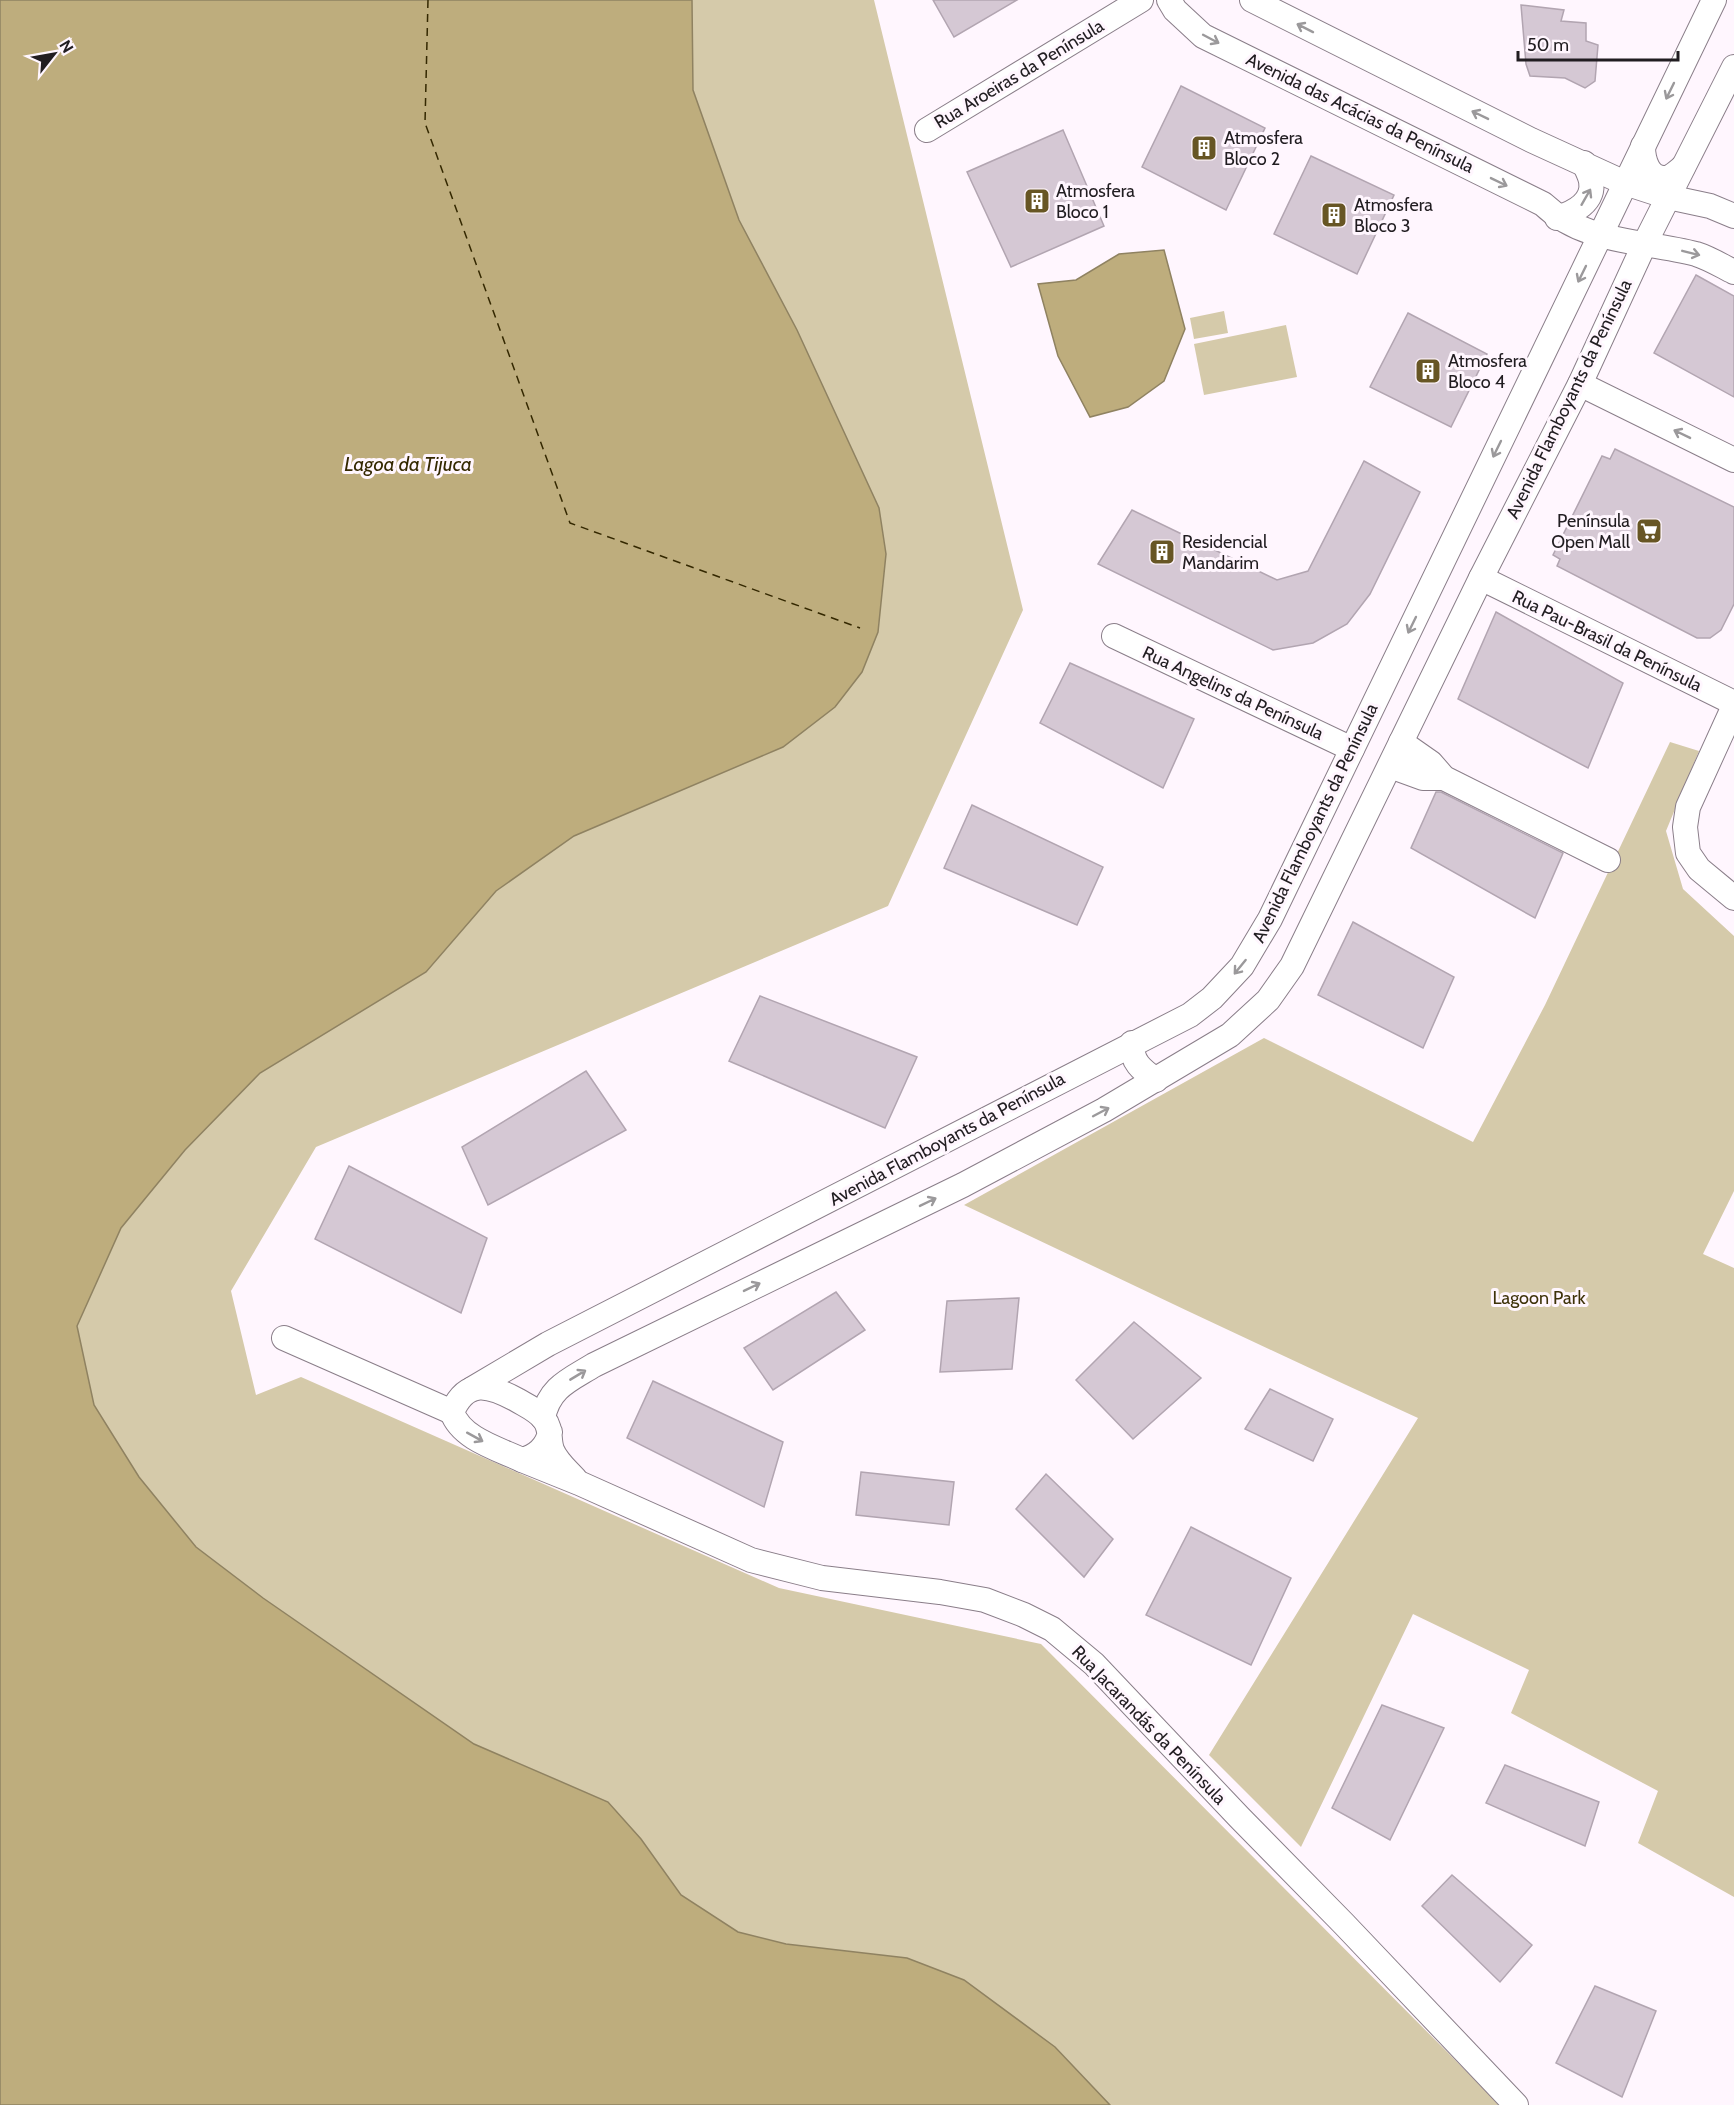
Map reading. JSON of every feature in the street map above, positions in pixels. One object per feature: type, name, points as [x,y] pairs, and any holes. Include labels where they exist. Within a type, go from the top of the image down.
[{"type":"street","name":"Rua Aroeiras da Península","points":[[927,130],[1141,0]]},
{"type":"street","name":"Avenida das Acácias da Península","points":[[1169,0],[1175,10],[1203,36],[1543,204],[1557,218],[1600,236],[1698,255],[1734,272]]},
{"type":"street","points":[[1252,0],[1531,140],[1625,183],[1668,197],[1710,206],[1734,216]]},
{"type":"street","name":"Avenida Flamboyants da Península","points":[[472,1389],[548,1344],[1190,1015],[1212,998],[1242,966],[1270,919],[1714,0]]},
{"type":"street","name":"Avenida Flamboyants da Península","points":[[547,1425],[546,1406],[555,1391],[594,1365],[963,1185],[1104,1110],[1230,1035],[1268,1000],[1292,966],[1480,578],[1580,384],[1645,243],[1734,67]]},
{"type":"street","points":[[1643,146],[1643,159],[1651,172],[1658,177],[1666,178],[1683,167]]},
{"type":"street","points":[[1557,218],[1571,214],[1588,198],[1591,181],[1584,163]]},
{"type":"street","points":[[1580,384],[1734,460]]},
{"type":"street","name":"Rua Pau-Brasil da Península","points":[[1480,578],[1734,705]]},
{"type":"street","name":"Rua Angelins da Península","points":[[1114,636],[1352,749]]},
{"type":"street","points":[[1734,705],[1688,807],[1685,826],[1688,853],[1699,869],[1734,898]]},
{"type":"street","points":[[1401,742],[1431,763],[1444,778],[1608,860]]},
{"type":"street","points":[[1390,766],[1423,778],[1444,778]]},
{"type":"street","points":[[1132,1043],[1135,1062],[1142,1071],[1156,1080]]},
{"type":"street","name":"Rua Jacarandás da Península","points":[[284,1338],[452,1412],[464,1430],[522,1460],[751,1560],[822,1578],[940,1592],[985,1600],[1052,1629],[1094,1664],[1516,2105]]},
{"type":"street","points":[[452,1412],[456,1401],[472,1389],[488,1387],[537,1411],[547,1425],[548,1442],[542,1449],[522,1460]]},
{"type":"street","name":"Rua Jacarandás da Península","points":[[547,1425],[553,1452],[560,1464],[579,1483]]},
{"type":"green space","points":[[692,0],[874,0],[1023,610],[888,906],[316,1147],[231,1291],[256,1395],[301,1377],[779,1588],[1041,1644],[1500,2105],[1110,2105],[1055,2047],[907,1958],[786,1944],[738,1933],[681,1895],[641,1839],[608,1802],[474,1744],[263,1598],[196,1547],[139,1477],[94,1405],[77,1326],[121,1228],[185,1150],[260,1073],[426,972],[496,891],[574,836],[783,747],[862,672],[878,632],[886,554],[879,508],[797,330],[739,220],[693,90]]},
{"type":"green space","points":[[1224,311],[1228,333],[1194,339],[1190,318]]},
{"type":"green space","points":[[1286,325],[1297,377],[1204,395],[1194,344]]},
{"type":"green space","name":"Lagoon Park","points":[[1670,742],[1699,751],[1666,831],[1683,889],[1734,936],[1734,1191],[1703,1254],[1734,1268],[1734,1897],[1638,1843],[1658,1791],[1511,1713],[1529,1670],[1413,1614],[1301,1847],[1209,1755],[1418,1418],[964,1205],[1264,1038],[1473,1142],[1545,1005]]},
{"type":"water","name":"Lagoa da Tijuca","points":[[0,0],[692,0],[693,90],[739,220],[797,330],[879,508],[886,554],[878,632],[862,672],[835,707],[783,747],[574,836],[496,891],[426,972],[260,1073],[185,1150],[121,1228],[77,1326],[94,1405],[139,1477],[196,1547],[263,1598],[474,1744],[608,1802],[641,1839],[681,1895],[738,1932],[786,1944],[907,1958],[964,1980],[1055,2047],[1110,2105],[0,2105]]},
{"type":"water","points":[[1164,250],[1185,329],[1164,381],[1128,407],[1090,417],[1058,356],[1038,284],[1076,280],[1119,254]]},
{"type":"building","points":[[933,0],[1017,0],[954,37]]},
{"type":"building","points":[[1521,5],[1564,10],[1561,21],[1586,23],[1586,41],[1598,45],[1595,81],[1585,88],[1565,78],[1530,76],[1526,64]]},
{"type":"building","name":"Atmosfera Bloco 2","points":[[1181,86],[1265,128],[1226,210],[1142,167]]},
{"type":"building","name":"Atmosfera Bloco 1","points":[[1063,130],[1104,226],[1011,267],[967,172]]},
{"type":"building","name":"Atmosfera Bloco 3","points":[[1311,156],[1394,195],[1357,274],[1274,234]]},
{"type":"building","points":[[1696,275],[1734,296],[1734,397],[1654,353]]},
{"type":"building","name":"Atmosfera Bloco 4","points":[[1408,313],[1487,354],[1451,427],[1370,387]]},
{"type":"building","name":"Península Open Mall","points":[[1615,449],[1734,507],[1734,604],[1721,630],[1710,638],[1697,638],[1557,566],[1560,559],[1553,555],[1602,456],[1610,459]]},
{"type":"building","name":"Residencial Mandarim","points":[[1364,461],[1420,492],[1370,594],[1347,624],[1313,643],[1273,650],[1098,564],[1132,510],[1277,580],[1308,571]]},
{"type":"building","points":[[1496,612],[1623,683],[1588,768],[1458,699]]},
{"type":"building","points":[[1070,663],[1194,719],[1163,788],[1040,723]]},
{"type":"building","points":[[1436,792],[1441,792],[1563,853],[1535,918],[1411,848]]},
{"type":"building","points":[[972,805],[1103,867],[1077,925],[944,868]]},
{"type":"building","points":[[1353,922],[1454,977],[1423,1048],[1318,995]]},
{"type":"building","points":[[760,996],[917,1057],[885,1128],[729,1061]]},
{"type":"building","points":[[586,1071],[626,1130],[488,1205],[462,1147]]},
{"type":"building","points":[[349,1166],[487,1238],[461,1313],[315,1239]]},
{"type":"building","points":[[836,1292],[865,1330],[773,1390],[744,1348]]},
{"type":"building","points":[[1019,1298],[1012,1369],[940,1372],[947,1301]]},
{"type":"building","points":[[1134,1322],[1201,1378],[1133,1439],[1076,1380]]},
{"type":"building","points":[[653,1381],[783,1442],[764,1507],[627,1438]]},
{"type":"building","points":[[1270,1389],[1333,1419],[1313,1461],[1245,1429]]},
{"type":"building","points":[[861,1472],[954,1482],[949,1525],[856,1515]]},
{"type":"building","points":[[1046,1474],[1113,1539],[1084,1577],[1016,1509]]},
{"type":"building","points":[[1191,1527],[1291,1578],[1251,1665],[1146,1615]]},
{"type":"building","points":[[1382,1705],[1444,1728],[1390,1840],[1332,1808]]},
{"type":"building","points":[[1505,1765],[1599,1802],[1585,1846],[1486,1803]]},
{"type":"building","points":[[1452,1875],[1532,1945],[1500,1982],[1422,1906]]},
{"type":"building","points":[[1595,1986],[1656,2011],[1622,2097],[1556,2063]]},
{"type":"ferry route","points":[[428,0],[425,123],[570,523],[860,628]]},
{"type":"place","name":"Atmosfera Bloco 2","points":[[1204,148]]},
{"type":"place","name":"Atmosfera Bloco 1","points":[[1037,201]]},
{"type":"place","name":"Atmosfera Bloco 3","points":[[1334,215]]},
{"type":"place","name":"Atmosfera Bloco 4","points":[[1428,371]]},
{"type":"place","name":"Península Open Mall","points":[[1649,531]]},
{"type":"place","name":"Residencial Mandarim","points":[[1162,552]]}]
